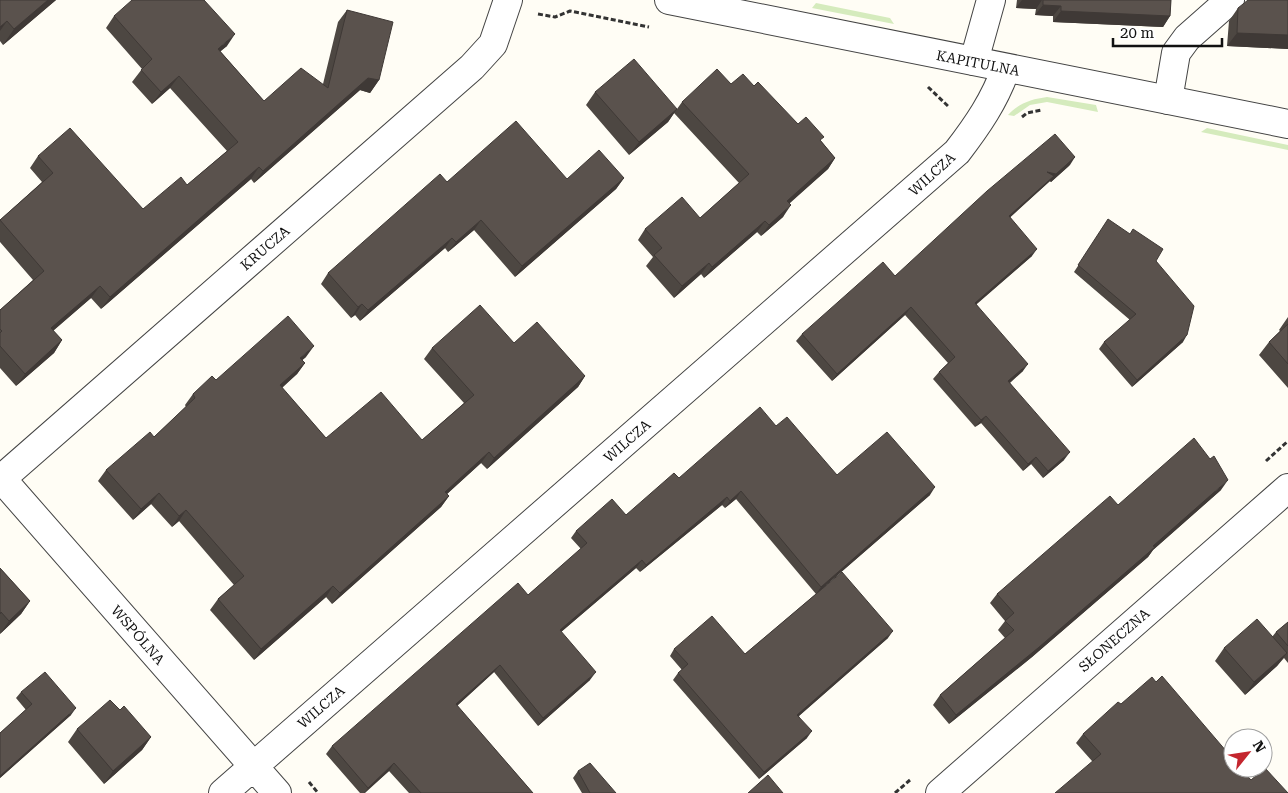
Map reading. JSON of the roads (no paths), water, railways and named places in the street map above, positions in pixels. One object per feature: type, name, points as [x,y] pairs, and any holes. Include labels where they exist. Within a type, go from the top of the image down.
[{"type":"street","name":"KRUCZA","points":[[1,479],[472,67],[493,44],[508,0]]},
{"type":"street","name":"KAPITULNA","points":[[669,0],[1288,124]]},
{"type":"street","points":[[974,62],[991,0]]},
{"type":"street","points":[[1168,100],[1176,53],[1187,38],[1230,0]]},
{"type":"street","name":"WILCZA","points":[[222,793],[957,152],[983,116],[999,88],[1006,68]]},
{"type":"street","name":"WSPÓLNA","points":[[1,479],[277,793]]},
{"type":"street","name":"SŁONECZNA","points":[[940,793],[1288,488]]}]
